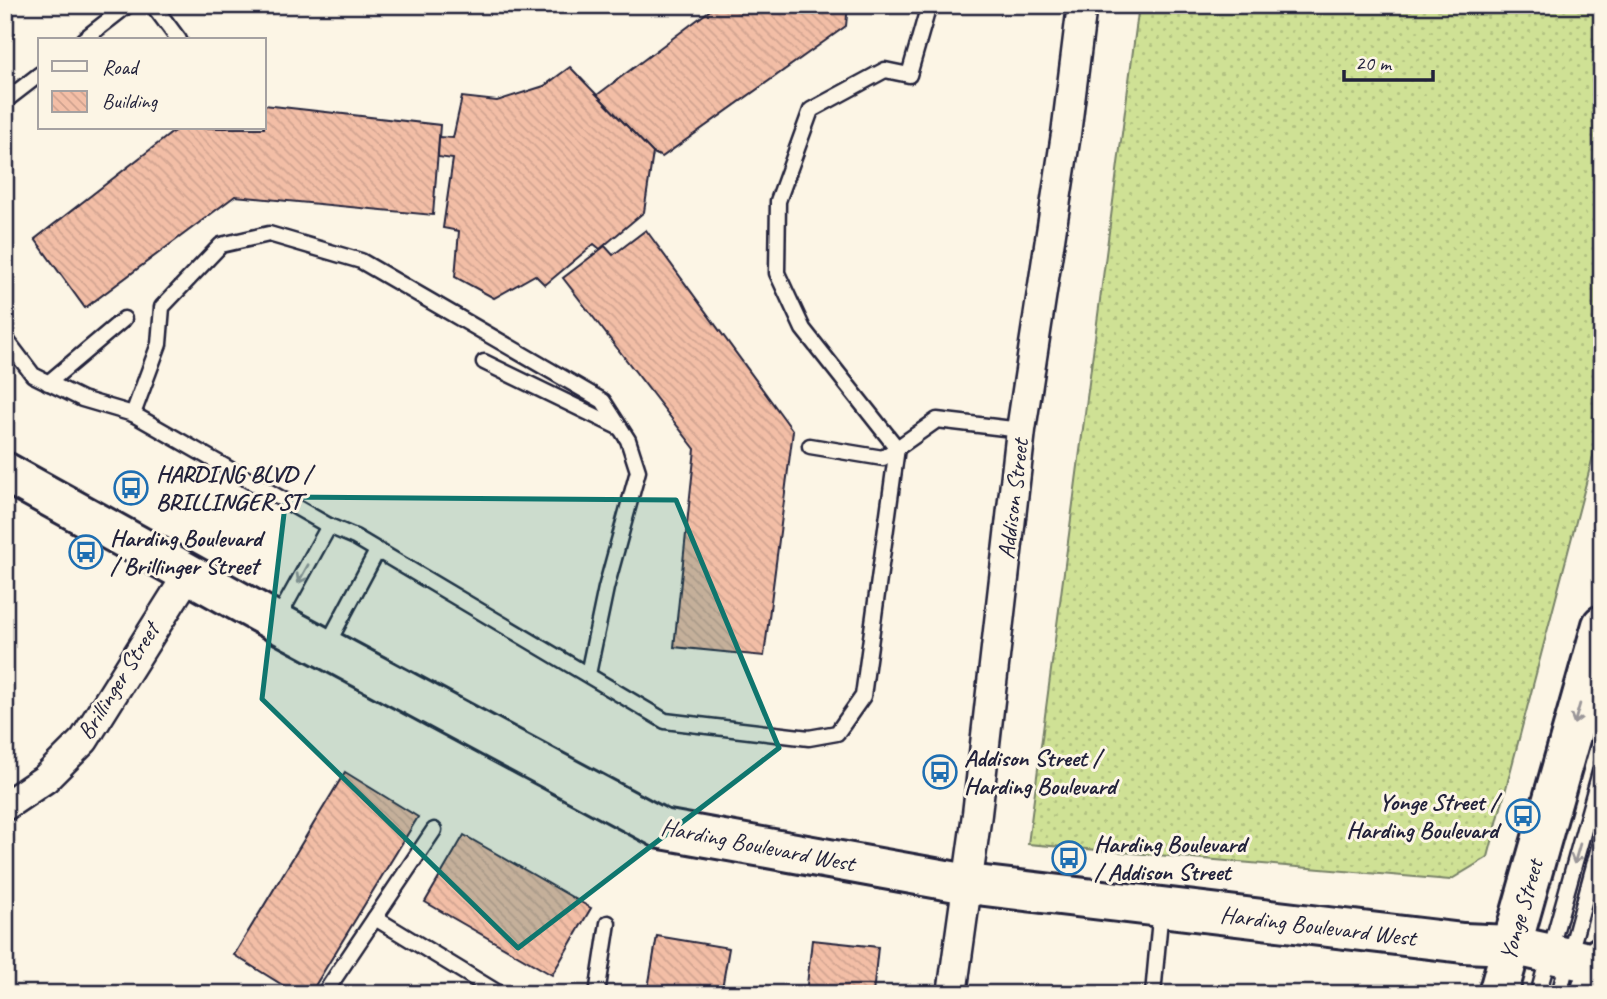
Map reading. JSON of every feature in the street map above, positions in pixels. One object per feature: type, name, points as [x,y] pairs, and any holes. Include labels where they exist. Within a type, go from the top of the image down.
[{"type":"street","name":"Addison Street","points":[[952,994],[968,884],[1021,430],[1066,134],[1082,5]]},
{"type":"street","name":"Harding Boulevard West","points":[[5,472],[276,622],[662,829],[968,884],[1463,943],[1511,945],[1581,969]]},
{"type":"street","name":"Brillinger Street","points":[[5,806],[46,779],[84,740],[189,573]]},
{"type":"street","name":"Yonge Street","points":[[1498,994],[1602,625]]},
{"type":"lane","points":[[86,38],[128,5]]},
{"type":"lane","points":[[153,5],[178,38]]},
{"type":"lane","points":[[5,338],[33,376],[82,399],[133,414],[329,526],[355,537],[376,553],[665,721],[809,738],[837,733],[863,696],[897,448],[803,329],[777,273],[778,201],[811,110],[885,71],[909,75],[929,5]]},
{"type":"lane","points":[[5,101],[38,76]]},
{"type":"lane","points":[[133,414],[159,344],[162,307],[221,246],[269,234],[361,261],[603,401],[621,429],[638,471],[606,589],[588,674]]},
{"type":"lane","points":[[48,383],[124,320]]},
{"type":"lane","points":[[484,362],[621,429]]},
{"type":"lane","points":[[810,446],[883,458],[937,420],[1021,430]]},
{"type":"lane","points":[[276,622],[329,526]]},
{"type":"lane","points":[[325,648],[376,553]]},
{"type":"lane","points":[[1581,969],[1602,765]]},
{"type":"lane","points":[[324,994],[434,830]]},
{"type":"lane","points":[[1581,969],[1602,836]]},
{"type":"lane","points":[[1153,994],[1161,908]]},
{"type":"lane","points":[[375,918],[500,994]]},
{"type":"lane","points":[[597,994],[608,923]]},
{"type":"lane","points":[[1538,994],[1581,969]]},
{"type":"highlighted area","points":[[286,497],[676,500],[779,748],[518,948],[262,699]]},
{"type":"green space","points":[[1139,5],[1602,5],[1602,422],[1488,857],[1450,880],[1028,844]]},
{"type":"building","points":[[717,5],[848,5],[846,26],[662,157],[653,153],[597,95]]},
{"type":"building","points":[[570,67],[653,153],[644,212],[600,249],[594,244],[545,285],[535,275],[494,298],[455,277],[459,231],[443,228],[453,159],[438,157],[439,137],[453,138],[462,97],[497,101],[544,86]]},
{"type":"building","points":[[266,105],[440,125],[433,215],[235,196],[85,308],[35,239],[175,130],[266,130]]},
{"type":"building","points":[[646,230],[793,431],[764,656],[674,647],[695,449],[563,278],[605,246],[613,255]]},
{"type":"building","points":[[345,772],[418,817],[310,994],[297,994],[234,955]]},
{"type":"building","points":[[464,835],[591,908],[552,975],[425,902]]},
{"type":"building","points":[[657,936],[729,948],[721,994],[647,994]]},
{"type":"building","points":[[812,940],[878,947],[873,994],[806,994]]},
{"type":"place","name":"HARDING BLVD / BRILLINGER ST","points":[[131,488]]},
{"type":"place","name":"Harding Boulevard / Brillinger Street","points":[[86,552]]},
{"type":"place","name":"Addison Street / Harding Boulevard","points":[[940,772]]},
{"type":"place","name":"Yonge Street / Harding Boulevard","points":[[1523,816]]},
{"type":"place","name":"Harding Boulevard / Addison Street","points":[[1069,858]]}]
